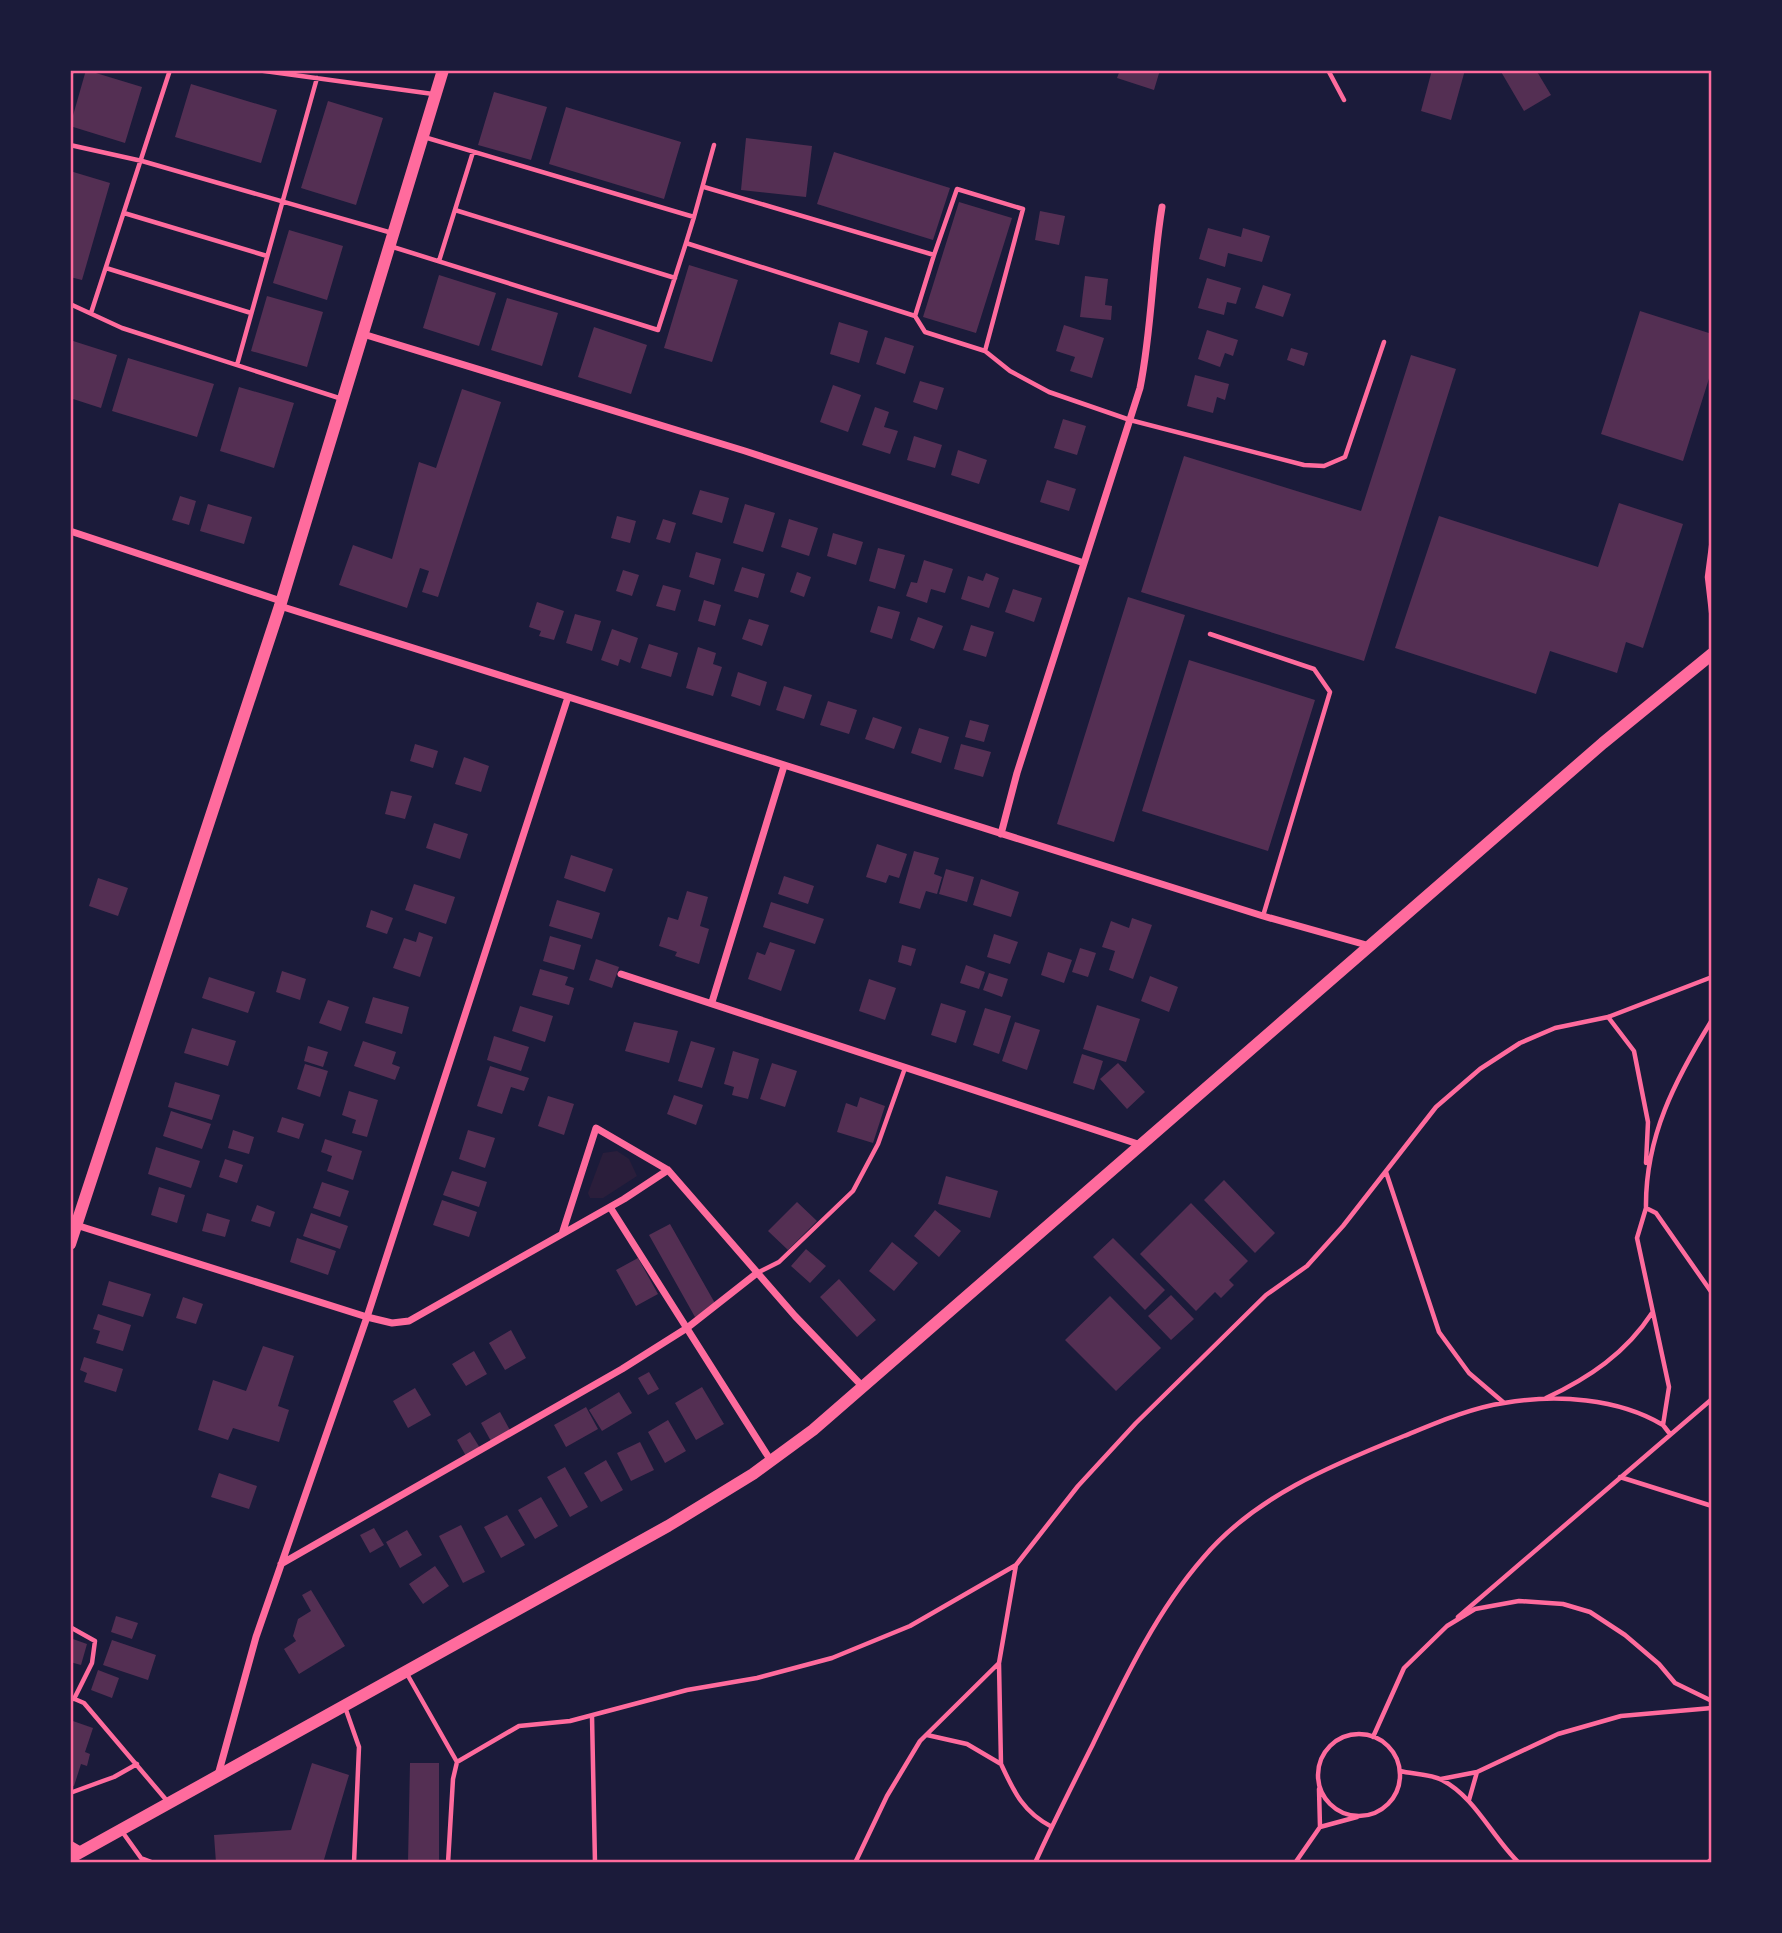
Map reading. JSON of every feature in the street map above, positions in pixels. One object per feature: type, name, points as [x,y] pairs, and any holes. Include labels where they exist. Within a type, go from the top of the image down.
[{"type":"main road","points":[[70,1244],[280,603],[443,70]]},
{"type":"main road","points":[[70,1858],[668,1526],[771,1461],[864,1388],[1603,743],[1712,654]]},
{"type":"street","points":[[1001,834],[1130,420],[1148,351],[1152,266],[1162,207]]},
{"type":"street","points":[[363,334],[745,451],[1084,563]]},
{"type":"street","points":[[70,531],[280,603],[784,766],[1263,916],[1371,946]]},
{"type":"street","points":[[217,1777],[256,1637],[368,1317],[568,697]]},
{"type":"street","points":[[712,1002],[784,766]]},
{"type":"street","points":[[621,974],[1142,1145]]},
{"type":"street","points":[[561,1235],[596,1128],[668,1170],[757,1273],[864,1388]]},
{"type":"street","points":[[76,1225],[392,1323],[409,1321],[610,1208],[668,1170]]},
{"type":"street","points":[[610,1208],[771,1461]]},
{"type":"street","points":[[281,1564],[493,1446],[687,1328],[757,1273]]},
{"type":"street","points":[[70,1844],[83,1851]]},
{"type":"lane","points":[[70,76],[72,70]]},
{"type":"lane","points":[[90,313],[170,70]]},
{"type":"lane","points":[[257,70],[435,95]]},
{"type":"lane","points":[[1328,70],[1344,100]]},
{"type":"lane","points":[[237,365],[317,78]]},
{"type":"lane","points":[[423,136],[694,217]]},
{"type":"lane","points":[[70,145],[142,160],[282,202],[391,239],[439,261],[659,330],[704,187],[714,145]]},
{"type":"lane","points":[[439,261],[473,152]]},
{"type":"lane","points":[[704,187],[934,255]]},
{"type":"lane","points":[[915,316],[957,189],[1023,209],[985,351]]},
{"type":"lane","points":[[455,211],[675,278]]},
{"type":"lane","points":[[124,213],[267,256]]},
{"type":"lane","points":[[686,243],[915,316],[925,332],[985,351],[1010,371],[1049,392],[1130,420],[1304,465],[1324,466],[1345,457],[1352,443],[1384,342]]},
{"type":"lane","points":[[106,268],[251,313]]},
{"type":"lane","points":[[70,304],[122,328],[342,399]]},
{"type":"lane","points":[[1712,539],[1707,577],[1712,620]]},
{"type":"lane","points":[[1210,634],[1314,669],[1331,692],[1263,916]]},
{"type":"lane","points":[[457,1762],[519,1726],[592,1716],[687,1690],[757,1678],[832,1658],[910,1626],[1016,1565],[1078,1486],[1136,1423],[1266,1295],[1307,1266],[1386,1172],[1436,1107],[1480,1069],[1520,1043],[1555,1028],[1608,1017],[1712,977]]},
{"type":"lane","points":[[1608,1017],[1634,1051],[1648,1122],[1646,1208],[1637,1238],[1669,1387],[1663,1425]]},
{"type":"lane","points":[[1646,1172],[1665,1108],[1712,1020]]},
{"type":"lane","points":[[757,1273],[779,1262],[853,1191],[878,1144],[905,1068]]},
{"type":"lane","points":[[1386,1172],[1439,1332],[1469,1373],[1503,1403]]},
{"type":"lane","points":[[1646,1208],[1656,1213],[1712,1293]]},
{"type":"lane","points":[[1542,1399],[1573,1385],[1607,1363],[1637,1336],[1652,1312]]},
{"type":"lane","points":[[1035,1863],[1121,1688],[1165,1609],[1203,1557],[1246,1518],[1294,1485],[1352,1457],[1443,1420],[1503,1403],[1542,1399],[1610,1405],[1645,1414],[1663,1425],[1670,1434]]},
{"type":"lane","points":[[1373,1737],[1404,1668],[1447,1626],[1712,1399]]},
{"type":"lane","points":[[1620,1476],[1712,1506]]},
{"type":"lane","points":[[1016,1565],[999,1663],[1001,1764],[1019,1802],[1036,1819],[1052,1827]]},
{"type":"lane","points":[[1447,1626],[1475,1609],[1508,1603],[1572,1606],[1590,1612],[1626,1635],[1659,1664],[1675,1683],[1712,1701]]},
{"type":"lane","points":[[70,1627],[95,1641],[92,1663],[72,1698],[84,1703],[169,1803]]},
{"type":"lane","points":[[855,1863],[887,1796],[926,1735],[999,1663]]},
{"type":"lane","points":[[406,1672],[457,1762],[453,1779],[448,1863]]},
{"type":"lane","points":[[345,1706],[359,1747],[354,1863]]},
{"type":"lane","points":[[1399,1771],[1441,1779],[1477,1772],[1558,1734],[1621,1716],[1712,1708]]},
{"type":"lane","points":[[592,1716],[595,1863]]},
{"type":"lane","points":[[1295,1863],[1320,1827],[1317,1771],[1329,1746],[1353,1734],[1373,1737],[1389,1748],[1399,1771],[1394,1796],[1385,1807],[1320,1827]]},
{"type":"lane","points":[[926,1735],[967,1744],[1001,1764]]},
{"type":"lane","points":[[70,1793],[114,1777],[137,1764]]},
{"type":"lane","points":[[1469,1800],[1477,1772]]},
{"type":"lane","points":[[1441,1779],[1469,1800],[1501,1846],[1519,1863]]},
{"type":"lane","points":[[1319,1785],[1334,1808],[1360,1816]]},
{"type":"lane","points":[[121,1830],[141,1858],[154,1863]]},
{"type":"lane","points":[[1707,1863],[1712,1859]]},
{"type":"shaded area","points":[[617,1151],[629,1159],[637,1176],[603,1198],[590,1198],[588,1193],[603,1153]]},
{"type":"building","points":[[86,70],[142,87],[125,143],[70,126]]},
{"type":"building","points":[[1120,70],[1160,70],[1154,90],[1117,78]]},
{"type":"building","points":[[1432,70],[1465,70],[1451,120],[1421,111]]},
{"type":"building","points":[[1500,70],[1536,70],[1551,95],[1524,111]]},
{"type":"building","points":[[191,84],[277,110],[261,163],[175,137]]},
{"type":"building","points":[[494,92],[547,107],[531,160],[478,145]]},
{"type":"building","points":[[328,101],[383,118],[356,205],[301,188]]},
{"type":"building","points":[[566,107],[681,142],[664,199],[549,164]]},
{"type":"building","points":[[746,138],[812,146],[806,197],[741,190]]},
{"type":"building","points":[[834,152],[950,188],[933,240],[817,204]]},
{"type":"building","points":[[70,171],[110,183],[82,280],[70,277]]},
{"type":"building","points":[[959,202],[1012,218],[976,333],[923,317]]},
{"type":"building","points":[[1040,211],[1065,216],[1059,245],[1035,240]]},
{"type":"building","points":[[1208,228],[1241,237],[1243,228],[1270,236],[1262,262],[1228,253],[1225,267],[1199,259]]},
{"type":"building","points":[[289,230],[343,246],[327,300],[273,283]]},
{"type":"building","points":[[689,265],[738,280],[712,362],[664,348]]},
{"type":"building","points":[[439,275],[496,293],[479,346],[423,328]]},
{"type":"building","points":[[1085,276],[1108,279],[1105,305],[1112,306],[1111,320],[1080,317]]},
{"type":"building","points":[[1207,278],[1241,288],[1236,304],[1227,302],[1224,315],[1198,308]]},
{"type":"building","points":[[1263,285],[1291,294],[1283,317],[1255,308]]},
{"type":"building","points":[[267,296],[323,312],[307,367],[251,351]]},
{"type":"building","points":[[507,298],[558,313],[542,366],[491,350]]},
{"type":"building","points":[[1640,311],[1712,334],[1712,369],[1683,461],[1601,434]]},
{"type":"building","points":[[839,322],[868,331],[859,363],[830,354]]},
{"type":"building","points":[[1064,325],[1104,338],[1092,378],[1070,371],[1075,357],[1056,351]]},
{"type":"building","points":[[594,327],[647,345],[631,394],[578,377]]},
{"type":"building","points":[[1207,330],[1238,340],[1233,356],[1225,353],[1220,367],[1198,359]]},
{"type":"building","points":[[885,337],[914,346],[905,374],[876,364]]},
{"type":"building","points":[[70,340],[117,355],[101,408],[70,398]]},
{"type":"building","points":[[1291,348],[1308,353],[1304,366],[1287,360]]},
{"type":"building","points":[[1411,355],[1456,369],[1364,661],[1141,592],[1184,456],[1361,511]]},
{"type":"building","points":[[128,358],[214,384],[197,437],[112,411]]},
{"type":"building","points":[[1195,375],[1229,384],[1225,400],[1217,397],[1213,413],[1187,406]]},
{"type":"building","points":[[920,381],[944,388],[937,410],[913,402]]},
{"type":"building","points":[[833,385],[861,395],[848,432],[820,422]]},
{"type":"building","points":[[239,387],[294,403],[274,468],[220,451]]},
{"type":"building","points":[[462,389],[501,402],[438,597],[422,592],[429,571],[420,568],[407,608],[339,585],[353,545],[392,559],[419,462],[436,468]]},
{"type":"building","points":[[875,407],[889,412],[884,427],[898,431],[890,454],[862,445]]},
{"type":"building","points":[[1063,419],[1086,426],[1077,455],[1054,448]]},
{"type":"building","points":[[914,436],[942,445],[935,468],[907,460]]},
{"type":"building","points":[[958,450],[987,460],[979,484],[951,475]]},
{"type":"building","points":[[1047,480],[1076,489],[1069,511],[1040,502]]},
{"type":"building","points":[[700,490],[729,498],[722,523],[692,514]]},
{"type":"building","points":[[180,496],[196,501],[189,525],[172,520]]},
{"type":"building","points":[[1619,503],[1683,524],[1643,648],[1626,642],[1617,673],[1550,651],[1536,694],[1395,648],[1439,516],[1598,567]]},
{"type":"building","points":[[208,504],[252,517],[244,544],[200,531]]},
{"type":"building","points":[[745,504],[775,513],[763,552],[733,543]]},
{"type":"building","points":[[617,516],[636,521],[630,543],[611,538]]},
{"type":"building","points":[[663,519],[676,523],[670,543],[656,539]]},
{"type":"building","points":[[789,519],[818,528],[809,556],[781,547]]},
{"type":"building","points":[[833,533],[863,542],[856,565],[827,556]]},
{"type":"building","points":[[878,548],[905,555],[895,589],[869,581]]},
{"type":"building","points":[[696,552],[721,559],[714,585],[689,577]]},
{"type":"building","points":[[924,560],[953,569],[945,593],[931,589],[927,603],[906,596],[911,582],[917,583]]},
{"type":"building","points":[[742,567],[765,574],[758,598],[734,591]]},
{"type":"building","points":[[623,570],[639,575],[632,596],[616,591]]},
{"type":"building","points":[[797,572],[811,577],[804,597],[790,592]]},
{"type":"building","points":[[986,573],[999,578],[989,608],[961,599],[968,576],[983,581]]},
{"type":"building","points":[[663,585],[681,590],[675,611],[656,606]]},
{"type":"building","points":[[1013,589],[1042,598],[1034,622],[1005,612]]},
{"type":"building","points":[[1128,597],[1185,615],[1114,842],[1057,824]]},
{"type":"building","points":[[704,600],[721,605],[715,626],[698,621]]},
{"type":"building","points":[[537,602],[564,611],[554,640],[539,636],[541,631],[529,627]]},
{"type":"building","points":[[878,606],[900,612],[892,639],[870,632]]},
{"type":"building","points":[[575,614],[601,621],[592,651],[566,643]]},
{"type":"building","points":[[918,617],[943,626],[934,649],[910,640]]},
{"type":"building","points":[[749,619],[769,625],[762,646],[742,639]]},
{"type":"building","points":[[971,625],[994,632],[986,657],[963,650]]},
{"type":"building","points":[[612,629],[638,638],[630,663],[620,659],[618,666],[601,660]]},
{"type":"building","points":[[649,644],[678,653],[671,677],[641,668]]},
{"type":"building","points":[[698,647],[716,653],[713,664],[722,667],[713,696],[686,688]]},
{"type":"building","points":[[1189,660],[1315,700],[1268,851],[1142,811]]},
{"type":"building","points":[[738,672],[767,682],[760,706],[731,696]]},
{"type":"building","points":[[784,686],[812,695],[804,719],[776,710]]},
{"type":"building","points":[[828,701],[857,710],[849,734],[820,725]]},
{"type":"building","points":[[873,717],[902,727],[894,749],[865,739]]},
{"type":"building","points":[[970,720],[989,725],[984,742],[965,737]]},
{"type":"building","points":[[919,728],[949,737],[941,763],[911,753]]},
{"type":"building","points":[[415,744],[438,751],[433,768],[410,761]]},
{"type":"building","points":[[961,744],[991,752],[983,777],[954,769]]},
{"type":"building","points":[[464,757],[489,766],[481,792],[455,784]]},
{"type":"building","points":[[391,791],[412,796],[405,819],[385,814]]},
{"type":"building","points":[[434,823],[468,834],[460,859],[426,848]]},
{"type":"building","points":[[877,844],[907,854],[899,878],[889,875],[886,883],[866,877]]},
{"type":"building","points":[[914,851],[939,858],[934,874],[942,877],[937,894],[926,891],[920,909],[899,903]]},
{"type":"building","points":[[571,855],[613,869],[605,892],[564,878]]},
{"type":"building","points":[[946,869],[974,877],[967,902],[939,894]]},
{"type":"building","points":[[784,876],[814,886],[808,904],[778,894]]},
{"type":"building","points":[[98,878],[128,888],[118,916],[89,906]]},
{"type":"building","points":[[981,879],[1019,892],[1011,917],[973,905]]},
{"type":"building","points":[[414,884],[455,897],[446,924],[405,910]]},
{"type":"building","points":[[687,891],[708,897],[700,926],[709,929],[699,964],[675,956],[677,952],[659,946],[668,917],[678,920]]},
{"type":"building","points":[[557,900],[600,913],[592,939],[549,926]]},
{"type":"building","points":[[771,902],[824,919],[815,944],[763,927]]},
{"type":"building","points":[[371,910],[393,918],[387,934],[366,927]]},
{"type":"building","points":[[1132,918],[1152,925],[1133,979],[1109,970],[1115,951],[1102,947],[1111,921],[1129,928]]},
{"type":"building","points":[[419,932],[433,937],[420,977],[393,968],[404,938],[416,942]]},
{"type":"building","points":[[994,934],[1018,942],[1010,964],[987,957]]},
{"type":"building","points":[[550,936],[581,945],[574,970],[543,961]]},
{"type":"building","points":[[770,942],[795,950],[781,991],[748,979],[757,952],[765,955]]},
{"type":"building","points":[[902,945],[916,949],[911,966],[898,962]]},
{"type":"building","points":[[1080,948],[1096,953],[1088,977],[1072,972]]},
{"type":"building","points":[[1048,952],[1072,960],[1064,983],[1041,975]]},
{"type":"building","points":[[596,959],[619,967],[612,988],[589,980]]},
{"type":"building","points":[[966,965],[985,972],[979,989],[960,983]]},
{"type":"building","points":[[540,969],[568,977],[565,985],[574,988],[569,1005],[532,995]]},
{"type":"building","points":[[282,971],[306,979],[300,1000],[276,992]]},
{"type":"building","points":[[989,973],[1008,979],[1002,997],[983,990]]},
{"type":"building","points":[[1150,976],[1178,987],[1169,1012],[1141,1001]]},
{"type":"building","points":[[209,977],[255,992],[248,1013],[202,998]]},
{"type":"building","points":[[869,979],[896,988],[885,1020],[859,1011]]},
{"type":"building","points":[[373,997],[409,1007],[402,1034],[365,1023]]},
{"type":"building","points":[[328,1000],[349,1007],[341,1031],[319,1023]]},
{"type":"building","points":[[941,1003],[966,1011],[956,1043],[931,1035]]},
{"type":"building","points":[[1097,1005],[1140,1019],[1126,1062],[1083,1049]]},
{"type":"building","points":[[520,1006],[553,1016],[545,1042],[512,1031]]},
{"type":"building","points":[[985,1008],[1011,1016],[999,1054],[973,1045]]},
{"type":"building","points":[[634,1022],[678,1031],[669,1063],[625,1051]]},
{"type":"building","points":[[1015,1022],[1040,1030],[1027,1070],[1002,1061]]},
{"type":"building","points":[[192,1028],[236,1041],[228,1066],[184,1053]]},
{"type":"building","points":[[494,1036],[529,1047],[521,1071],[487,1060]]},
{"type":"building","points":[[363,1041],[396,1052],[392,1064],[400,1067],[395,1080],[354,1066]]},
{"type":"building","points":[[691,1041],[715,1048],[702,1088],[678,1081]]},
{"type":"building","points":[[308,1046],[328,1052],[323,1067],[304,1061]]},
{"type":"building","points":[[733,1051],[759,1059],[748,1099],[732,1095],[734,1087],[724,1084]]},
{"type":"building","points":[[1082,1054],[1103,1061],[1094,1090],[1073,1083]]},
{"type":"building","points":[[772,1063],[797,1071],[785,1107],[760,1099]]},
{"type":"building","points":[[1118,1063],[1145,1092],[1127,1109],[1100,1079]]},
{"type":"building","points":[[305,1064],[328,1071],[320,1097],[297,1089]]},
{"type":"building","points":[[490,1066],[529,1078],[524,1091],[511,1087],[502,1114],[477,1106]]},
{"type":"building","points":[[175,1082],[220,1095],[212,1120],[168,1107]]},
{"type":"building","points":[[349,1091],[378,1100],[367,1137],[352,1133],[356,1120],[342,1115]]},
{"type":"building","points":[[674,1095],[703,1105],[696,1125],[667,1114]]},
{"type":"building","points":[[548,1096],[574,1104],[564,1135],[538,1126]]},
{"type":"building","points":[[860,1097],[885,1106],[873,1143],[837,1132],[846,1103],[857,1107]]},
{"type":"building","points":[[171,1111],[211,1124],[202,1149],[163,1136]]},
{"type":"building","points":[[282,1117],[304,1124],[299,1139],[277,1132]]},
{"type":"building","points":[[233,1130],[254,1137],[249,1154],[228,1148]]},
{"type":"building","points":[[468,1130],[495,1138],[485,1168],[459,1159]]},
{"type":"building","points":[[325,1139],[362,1151],[353,1180],[327,1171],[332,1156],[321,1152]]},
{"type":"building","points":[[156,1147],[200,1161],[191,1188],[148,1174]]},
{"type":"building","points":[[225,1159],[243,1165],[237,1183],[219,1177]]},
{"type":"building","points":[[452,1171],[487,1182],[479,1207],[443,1195]]},
{"type":"building","points":[[946,1176],[998,1191],[990,1218],[938,1204]]},
{"type":"building","points":[[1224,1180],[1275,1233],[1255,1253],[1204,1200]]},
{"type":"building","points":[[322,1182],[349,1191],[340,1217],[313,1208]]},
{"type":"building","points":[[159,1187],[185,1195],[177,1223],[151,1215]]},
{"type":"building","points":[[442,1200],[477,1212],[469,1237],[433,1225]]},
{"type":"building","points":[[797,1202],[817,1221],[788,1250],[768,1231]]},
{"type":"building","points":[[1191,1203],[1248,1261],[1229,1280],[1234,1285],[1221,1298],[1215,1292],[1196,1311],[1140,1254]]},
{"type":"building","points":[[257,1205],[275,1212],[270,1227],[251,1221]]},
{"type":"building","points":[[935,1210],[961,1231],[939,1257],[914,1236]]},
{"type":"building","points":[[207,1213],[230,1220],[225,1237],[202,1231]]},
{"type":"building","points":[[311,1213],[348,1226],[340,1249],[303,1236]]},
{"type":"building","points":[[670,1224],[716,1305],[695,1317],[649,1235]]},
{"type":"building","points":[[297,1238],[336,1251],[328,1275],[290,1262]]},
{"type":"building","points":[[1113,1238],[1165,1290],[1145,1310],[1093,1257]]},
{"type":"building","points":[[892,1242],[918,1263],[894,1291],[869,1271]]},
{"type":"building","points":[[806,1249],[826,1266],[810,1283],[791,1266]]},
{"type":"building","points":[[638,1258],[658,1294],[636,1306],[616,1270]]},
{"type":"building","points":[[839,1279],[876,1320],[857,1337],[820,1297]]},
{"type":"building","points":[[109,1281],[151,1294],[143,1317],[102,1305]]},
{"type":"building","points":[[1171,1295],[1194,1319],[1171,1340],[1148,1316]]},
{"type":"building","points":[[1110,1296],[1161,1348],[1116,1391],[1065,1340]]},
{"type":"building","points":[[183,1297],[203,1304],[196,1324],[176,1318]]},
{"type":"building","points":[[98,1314],[131,1325],[123,1351],[96,1343],[100,1331],[93,1329]]},
{"type":"building","points":[[511,1330],[526,1358],[505,1370],[489,1343]]},
{"type":"building","points":[[263,1346],[294,1356],[278,1406],[289,1410],[279,1442],[233,1428],[228,1440],[198,1430],[213,1380],[246,1391]]},
{"type":"building","points":[[474,1351],[487,1374],[466,1386],[452,1364]]},
{"type":"building","points":[[84,1357],[123,1369],[116,1392],[84,1382],[87,1373],[80,1370]]},
{"type":"building","points":[[649,1372],[659,1389],[648,1395],[638,1378]]},
{"type":"building","points":[[702,1387],[724,1424],[696,1440],[675,1403]]},
{"type":"building","points":[[415,1388],[431,1415],[408,1428],[393,1401]]},
{"type":"building","points":[[619,1392],[632,1413],[602,1431],[589,1410]]},
{"type":"building","points":[[586,1407],[598,1429],[566,1447],[554,1425]]},
{"type":"building","points":[[500,1412],[511,1432],[492,1443],[481,1423]]},
{"type":"building","points":[[668,1420],[686,1451],[665,1463],[648,1432]]},
{"type":"building","points":[[470,1432],[480,1448],[466,1456],[457,1440]]},
{"type":"building","points":[[640,1442],[654,1470],[631,1481],[617,1453]]},
{"type":"building","points":[[606,1460],[623,1490],[601,1502],[584,1473]]},
{"type":"building","points":[[565,1467],[588,1507],[570,1517],[547,1477]]},
{"type":"building","points":[[219,1473],[257,1486],[249,1509],[211,1497]]},
{"type":"building","points":[[541,1497],[558,1526],[535,1539],[518,1510]]},
{"type":"building","points":[[507,1515],[525,1545],[501,1558],[484,1527]]},
{"type":"building","points":[[461,1525],[485,1572],[463,1583],[439,1536]]},
{"type":"building","points":[[374,1528],[384,1545],[370,1553],[360,1535]]},
{"type":"building","points":[[407,1530],[422,1555],[400,1568],[386,1542]]},
{"type":"building","points":[[435,1566],[449,1586],[423,1604],[409,1584]]},
{"type":"building","points":[[311,1590],[345,1646],[299,1674],[284,1649],[296,1641],[293,1636],[298,1619],[311,1611],[302,1595]]},
{"type":"building","points":[[116,1616],[138,1623],[132,1639],[111,1632]]},
{"type":"building","points":[[70,1638],[87,1644],[81,1665],[70,1662]]},
{"type":"building","points":[[112,1640],[156,1655],[148,1680],[103,1665]]},
{"type":"building","points":[[98,1670],[119,1678],[112,1698],[91,1690]]},
{"type":"building","points":[[70,1720],[93,1728],[85,1752],[90,1754],[87,1766],[81,1764],[74,1786],[70,1785]]},
{"type":"building","points":[[312,1763],[349,1775],[323,1863],[216,1863],[214,1835],[291,1830]]},
{"type":"building","points":[[410,1763],[439,1763],[439,1863],[408,1863]]}]
